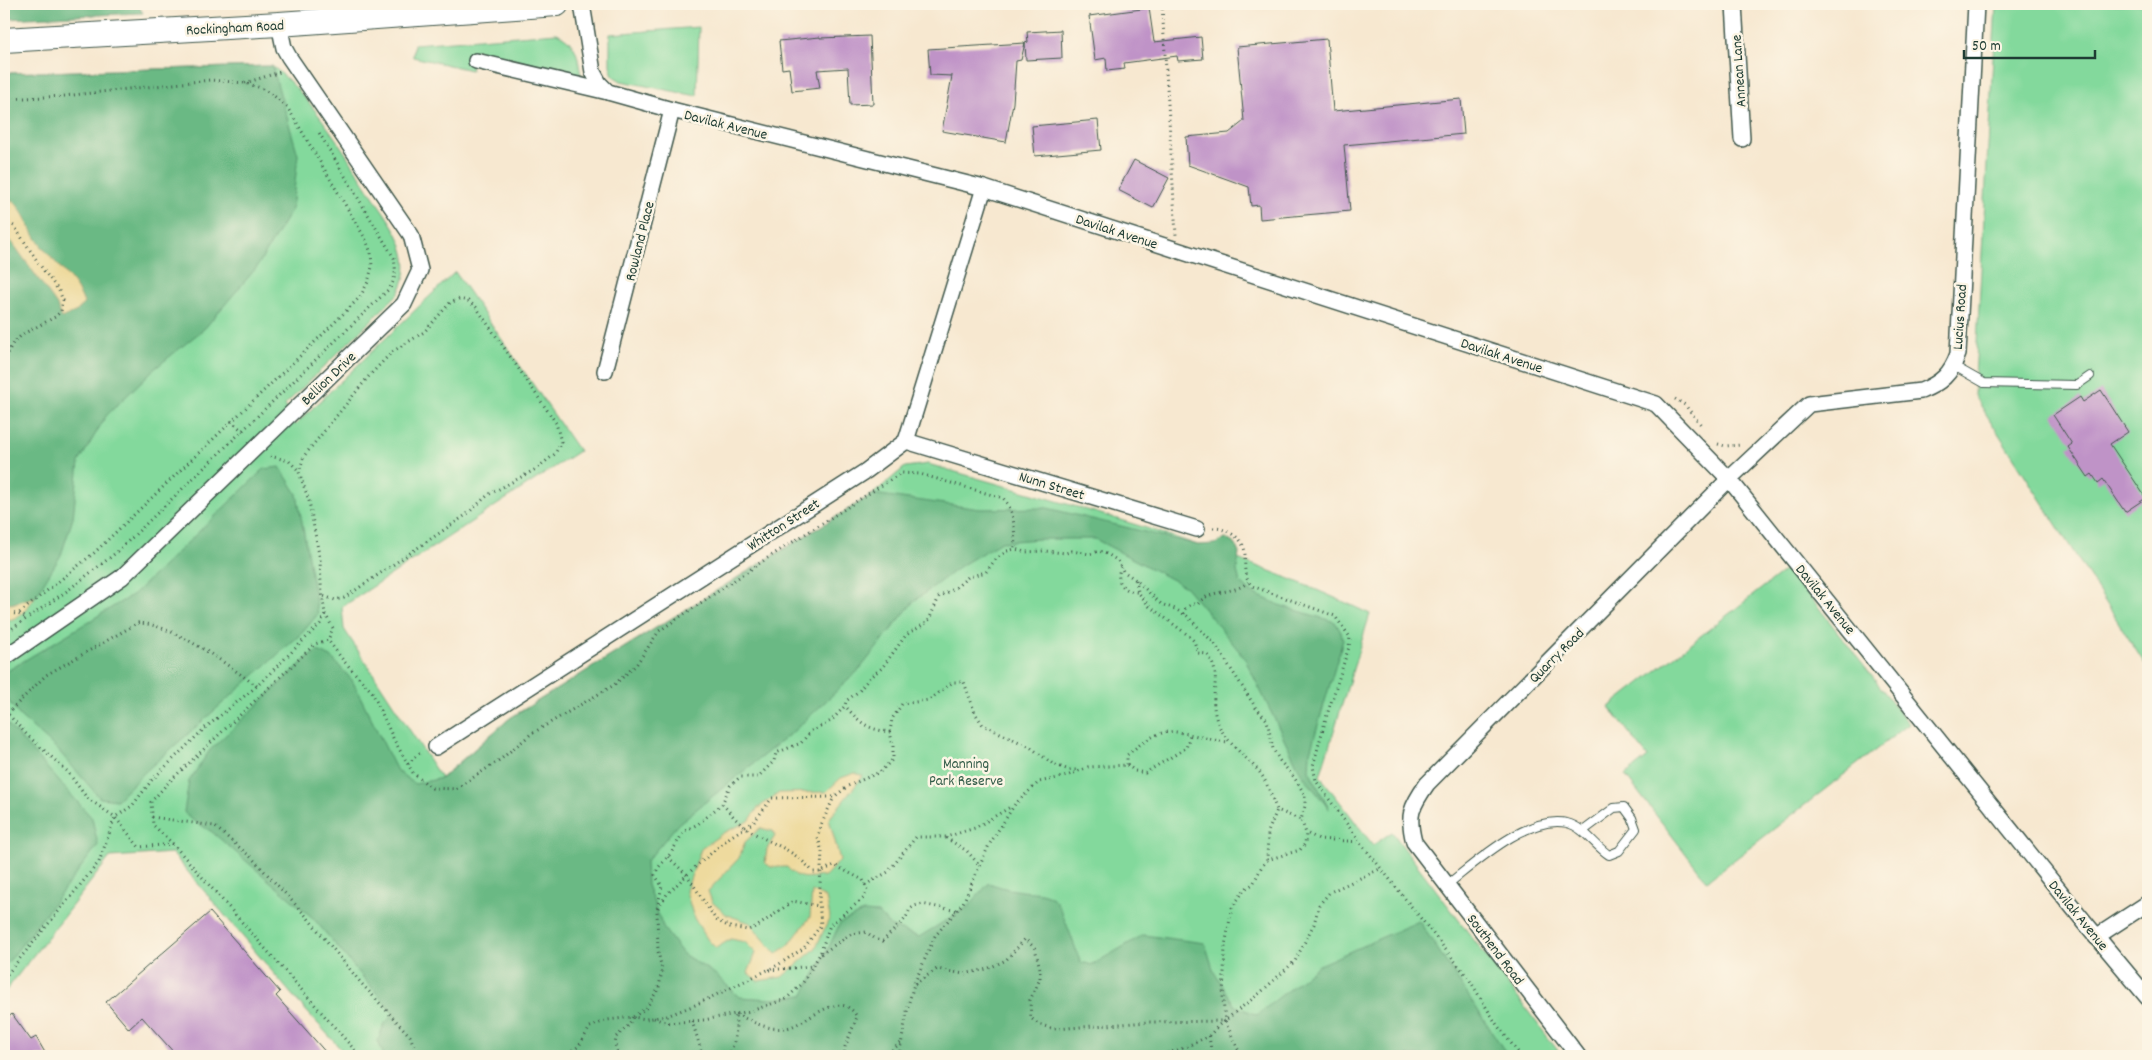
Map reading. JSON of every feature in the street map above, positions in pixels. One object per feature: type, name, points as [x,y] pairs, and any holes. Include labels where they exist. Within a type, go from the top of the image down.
[{"type":"main road","name":"Rockingham Road","points":[[4,40],[279,24],[556,4]]},
{"type":"street","points":[[582,4],[593,72],[599,83],[608,92]]},
{"type":"street","name":"Annean Lane","points":[[1734,4],[1742,139]]},
{"type":"street","name":"Lucius Road","points":[[1730,479],[1809,404],[1921,391],[1935,386],[1946,377],[1954,366],[1958,354],[1976,4]]},
{"type":"street","name":"Bellion Drive","points":[[4,658],[122,577],[404,304],[420,270],[411,235],[289,58],[284,48],[279,24]]},
{"type":"street","name":"Davilak Avenue","points":[[476,61],[608,92],[672,110],[984,188],[1656,404],[1730,479],[2096,937],[2148,998]]},
{"type":"street","name":"Rowland Place","points":[[605,371],[672,110]]},
{"type":"street","points":[[906,441],[984,188]]},
{"type":"street","name":"Nunn Street","points":[[906,441],[1197,529]]},
{"type":"street","name":"Whitton Street","points":[[436,747],[866,471],[906,441]]},
{"type":"street","name":"Quarry Road","points":[[1414,842],[1409,825],[1412,806],[1427,784],[1730,479]]},
{"type":"street","name":"Southend Road","points":[[1414,842],[1578,1056]]},
{"type":"street","points":[[2096,937],[2148,903]]},
{"type":"lane","points":[[1954,366],[1984,383],[2077,385],[2090,376]]},
{"type":"lane","points":[[1447,885],[1503,841],[1528,828],[1544,823],[1567,823],[1582,831],[1601,850],[1609,855],[1619,850],[1636,829],[1632,818],[1624,807],[1618,807],[1582,831]]},
{"type":"path","points":[[1162,4],[1176,236],[1167,233]]},
{"type":"path","points":[[245,83],[284,70],[279,64]]},
{"type":"path","points":[[4,99],[64,96],[210,80],[245,83],[261,88],[273,95],[286,107],[294,118],[366,240],[371,253],[372,267],[368,282],[360,297],[94,553],[18,614]]},
{"type":"path","points":[[4,634],[67,591],[118,552],[390,288],[395,278],[396,268],[388,246],[317,129]]},
{"type":"path","points":[[4,221],[14,226],[44,272],[59,291],[63,300],[61,310],[55,317],[23,334],[13,343],[4,359]]},
{"type":"path","points":[[299,472],[304,456],[369,376],[392,352],[424,332],[455,299],[468,301],[476,307],[559,429],[561,442],[555,454],[536,469],[488,496],[466,515],[344,598],[335,600],[323,596]]},
{"type":"path","points":[[1673,397],[1685,405],[1708,432]]},
{"type":"path","points":[[231,422],[242,431]]},
{"type":"path","points":[[1713,439],[1719,445],[1745,445]]},
{"type":"path","points":[[265,454],[289,461],[299,472],[309,501],[320,560],[325,614],[333,628],[328,640]]},
{"type":"path","points":[[328,640],[372,692],[394,740],[414,772],[432,788],[456,788],[501,759],[532,734],[614,685],[636,665],[659,631],[766,559],[901,473],[920,474],[1003,498],[1010,506],[1012,523],[1015,528],[1015,549]]},
{"type":"path","points":[[1197,529],[1221,528],[1240,539],[1246,549],[1244,575],[1252,586],[1335,616],[1350,637],[1313,766],[1316,781],[1360,842],[1469,979],[1497,1025],[1521,1056]]},
{"type":"path","points":[[619,1056],[615,1045],[616,1037],[628,1026],[633,1017],[646,1008],[658,988],[662,970],[658,951],[657,910],[662,886],[655,875],[684,831],[698,824],[722,804],[730,786],[740,777],[758,777],[774,761],[776,753],[802,743],[811,731],[831,721],[845,706],[846,701],[882,668],[906,635],[928,622],[939,597],[968,577],[986,572],[995,560],[1007,551],[1015,549],[1025,552],[1066,553],[1072,551],[1090,554],[1099,552],[1113,558],[1123,571],[1136,580],[1161,604],[1184,614],[1214,644],[1251,700],[1267,720],[1273,749],[1305,795],[1306,806],[1301,820],[1306,833],[1305,844],[1300,850],[1267,860]]},
{"type":"path","points":[[1121,566],[1118,580],[1121,586],[1131,592],[1138,592]]},
{"type":"path","points":[[1136,580],[1138,592],[1149,606],[1188,635],[1194,641],[1198,653],[1207,654],[1210,658],[1216,672],[1214,683],[1215,714],[1228,742],[1262,776],[1277,810],[1301,820]]},
{"type":"path","points":[[1184,614],[1184,609],[1192,604],[1198,604],[1203,597],[1242,588],[1248,582]]},
{"type":"path","points":[[4,613],[18,614],[27,618]]},
{"type":"path","points":[[4,978],[99,862],[115,817],[132,806],[152,780],[205,728],[257,686],[298,647],[320,624],[325,614]]},
{"type":"path","points":[[4,717],[46,675],[138,623],[148,623],[173,632],[257,686]]},
{"type":"path","points":[[328,640],[315,644],[168,783],[151,802],[152,817],[153,825],[173,844],[360,1056]]},
{"type":"path","points":[[564,1056],[580,1046],[590,1027],[607,1020],[633,1017],[646,1020],[667,1016],[695,1005],[778,965],[804,948],[821,925],[819,906],[822,852],[818,837],[822,823],[834,796],[848,786],[880,772],[893,759],[890,732],[892,719],[902,704],[929,700],[953,682],[964,682],[975,713],[983,725],[1022,742],[1053,764],[1069,770],[1081,770]]},
{"type":"path","points":[[4,706],[8,714],[34,741],[68,771],[87,798],[115,817],[140,847],[173,844]]},
{"type":"path","points":[[845,706],[858,720],[873,730],[890,732]]},
{"type":"path","points":[[1127,765],[1127,755],[1143,742],[1168,732],[1228,742]]},
{"type":"path","points":[[866,885],[888,872],[916,837],[946,837],[975,828],[1015,804],[1039,782],[1088,767],[1127,765],[1135,771],[1145,773],[1186,748],[1190,735]]},
{"type":"path","points":[[657,910],[668,894],[686,876],[730,837],[754,822],[772,798],[834,796]]},
{"type":"path","points":[[654,1018],[667,1023],[692,1021],[751,1011],[786,999],[802,984],[813,966],[820,954],[830,925],[864,898],[867,889],[863,880],[834,865],[821,872],[813,872],[802,860],[782,846],[745,828],[722,804]]},
{"type":"path","points":[[899,1056],[914,984],[936,936],[963,903],[979,865],[1015,804]]},
{"type":"path","points":[[1246,1056],[1238,1049],[1225,1020],[1223,999],[1225,946],[1232,908],[1245,889],[1253,884],[1267,860],[1268,832],[1277,810]]},
{"type":"path","points":[[152,817],[214,826],[252,858],[307,917],[361,983],[410,1036],[418,1056]]},
{"type":"path","points":[[1306,833],[1319,839],[1360,842]]},
{"type":"path","points":[[946,837],[967,851],[979,865]]},
{"type":"path","points":[[668,857],[686,876],[716,920],[730,927],[748,930],[758,926],[793,901],[819,906]]},
{"type":"path","points":[[1158,1056],[1181,1049],[1209,1036],[1225,1020],[1260,994],[1295,961],[1314,924],[1319,905],[1330,892],[1382,868]]},
{"type":"path","points":[[820,954],[851,934],[866,932],[877,940],[883,941],[906,918],[910,909],[914,906],[922,904],[956,911]]},
{"type":"path","points":[[914,984],[937,969],[964,974],[987,969],[1006,960],[1025,939],[1035,948],[1038,959],[1040,979],[1030,1000],[1031,1018],[1038,1024],[1054,1029],[1148,1022],[1225,1020]]},
{"type":"path","points":[[766,970],[813,966]]},
{"type":"path","points":[[735,1014],[770,1028],[786,1028],[820,1010],[842,1004],[852,1009],[857,1017],[845,1047],[844,1056]]},
{"type":"path","points":[[728,1056],[732,1050],[737,1030],[735,1014]]},
{"type":"path","points":[[692,1021],[703,1056]]},
{"type":"path","points":[[1209,1036],[1212,1056]]},
{"type":"path","points":[[884,1056],[902,1042]]},
{"type":"green space","points":[[4,4],[137,4],[143,13],[4,19]]},
{"type":"green space","points":[[1996,4],[2148,4],[2148,669],[1974,395]]},
{"type":"green space","points":[[699,27],[697,96],[621,81],[613,76],[610,65],[610,34]]},
{"type":"green space","points":[[557,33],[573,46],[581,76],[475,50],[471,70],[413,57],[414,44]]},
{"type":"green space","name":"Manning Park Reserve","points":[[272,66],[300,92],[326,125],[395,229],[402,245],[406,264],[404,279],[398,294],[285,405],[295,425],[455,272],[579,451],[342,607],[344,629],[441,778],[510,718],[873,494],[905,467],[928,464],[1208,548],[1317,590],[1370,614],[1320,776],[1373,845],[1392,832],[1562,1056],[347,1056],[293,996],[172,853],[110,857],[4,993],[4,73]]},
{"type":"green space","points":[[272,66],[298,155],[292,209],[257,267],[205,328],[153,370],[106,416],[79,462],[73,518],[61,555],[35,597],[11,604],[4,602],[4,73]]},
{"type":"green space","points":[[280,467],[297,494],[318,614],[302,633],[146,771],[117,800],[100,798],[57,749],[20,716],[4,692],[4,673],[134,594],[264,469]]},
{"type":"green space","points":[[873,494],[980,509],[1047,508],[1198,545],[1215,544],[1225,538],[1235,544],[1239,553],[1237,571],[1240,582],[1252,593],[1282,606],[1335,622],[1341,632],[1343,640],[1310,752],[1309,770],[1329,809],[1301,773],[1244,657],[1186,587],[1095,539],[1039,539],[1001,542],[962,565],[914,601],[859,670],[795,730],[678,824],[646,862],[647,885],[664,929],[683,954],[715,974],[739,997],[772,999],[803,995],[823,960],[840,923],[863,912],[878,913],[890,926],[919,937],[968,907],[989,883],[1008,889],[1049,895],[1053,898],[1064,917],[1081,962],[1092,965],[1143,935],[1205,943],[1214,972],[1235,1006],[1257,1015],[1319,965],[1419,921],[1508,1056],[384,1056],[378,1041],[384,1024],[394,1014],[313,918],[212,832],[188,817],[184,812],[189,781],[210,750],[307,658],[318,651],[331,657],[352,680],[397,771],[415,784],[442,778],[510,718]]},
{"type":"green space","points":[[1788,568],[1909,724],[1707,881],[1625,775],[1648,757],[1609,707]]},
{"type":"green space","points":[[4,720],[92,818],[98,845],[10,960],[4,965]]},
{"type":"sand","points":[[4,201],[14,201],[40,244],[76,287],[84,303],[77,311],[61,318],[57,305],[12,242],[4,235]]},
{"type":"sand","points":[[35,597],[18,616],[4,620],[4,602],[11,604]]},
{"type":"sand","points":[[855,773],[863,776],[829,819],[840,860],[825,876],[804,878],[796,875],[787,867],[771,867],[765,863],[767,849],[775,836],[773,831],[760,828],[745,842],[739,858],[708,891],[712,902],[727,915],[750,923],[776,954],[788,946],[810,917],[812,891],[826,898],[830,917],[815,949],[782,977],[758,981],[748,973],[756,953],[745,942],[731,939],[716,948],[708,940],[694,918],[686,891],[701,849],[723,833],[749,821],[758,808],[779,793],[826,792],[841,778]]},
{"type":"building","points":[[1149,8],[1154,42],[1201,37],[1203,59],[1178,61],[1177,56],[1124,63],[1125,69],[1107,71],[1106,58],[1095,60],[1089,16]]},
{"type":"building","points":[[1061,30],[1062,58],[1026,60],[1025,43],[1028,42],[1027,32]]},
{"type":"building","points":[[870,36],[873,104],[850,105],[848,68],[817,70],[820,88],[792,91],[789,68],[782,69],[779,41],[820,37]]},
{"type":"building","points":[[1327,39],[1333,111],[1461,99],[1464,134],[1344,145],[1350,211],[1260,219],[1259,205],[1251,206],[1249,187],[1188,165],[1186,137],[1229,133],[1244,121],[1237,47]]},
{"type":"building","points":[[1025,43],[1021,60],[1016,61],[1013,103],[1006,142],[942,131],[952,76],[930,75],[928,49]]},
{"type":"building","points":[[1098,120],[1101,150],[1035,156],[1032,126]]},
{"type":"building","points":[[1134,160],[1169,178],[1153,208],[1118,190]]},
{"type":"building","points":[[2101,390],[2128,432],[2110,444],[2146,498],[2125,512],[2103,479],[2098,483],[2092,474],[2088,477],[2068,447],[2072,444],[2053,415],[2080,397],[2083,402]]},
{"type":"building","points":[[210,912],[280,992],[276,996],[329,1056],[177,1056],[142,1017],[129,1029],[106,1002]]},
{"type":"building","points":[[12,1014],[31,1040],[36,1037],[47,1056],[4,1056],[4,1021]]}]
